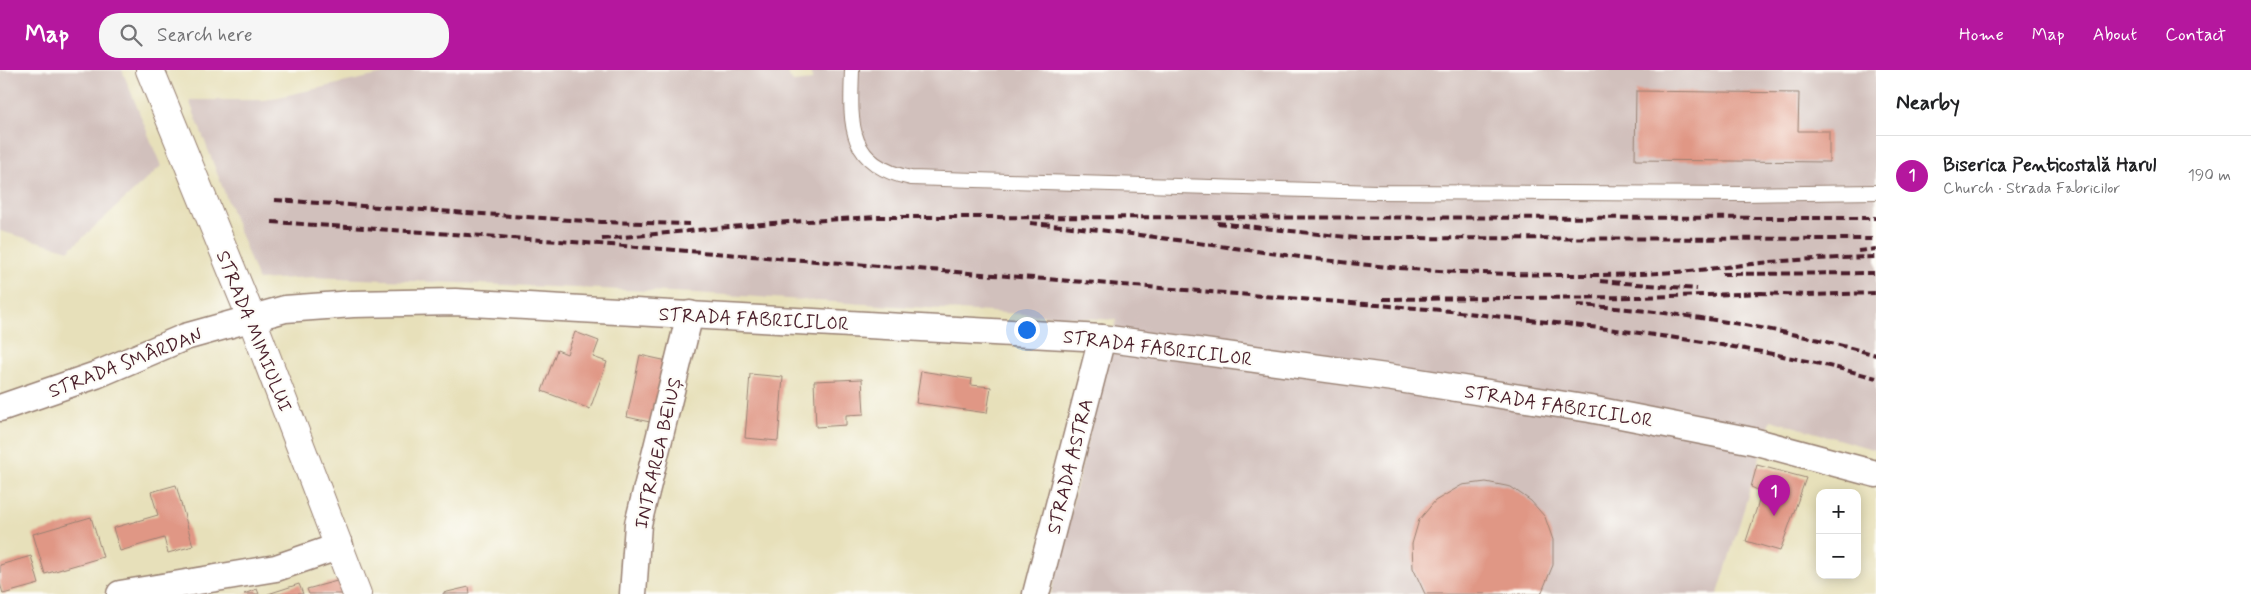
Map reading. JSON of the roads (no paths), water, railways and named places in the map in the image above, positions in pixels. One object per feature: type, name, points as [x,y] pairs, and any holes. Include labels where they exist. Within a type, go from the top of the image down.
[{"type":"street","name":"STRADA MIMIULUI","points":[[150,70],[251,317],[357,594]]},
{"type":"street","name":"STRADA FABRICILOR","points":[[251,317],[286,309],[343,304],[454,302],[1102,338],[1373,375],[1590,409],[1753,442],[1876,474]]},
{"type":"street","name":"INTRAREA BEIUȘ","points":[[633,594],[638,524],[690,314]]},
{"type":"street","name":"STRADA SMÂRDAN","points":[[0,408],[96,375],[185,337],[251,317]]},
{"type":"street","name":"STRADA ASTRA","points":[[1036,594],[1102,338]]},
{"type":"street","points":[[120,594],[276,568],[340,546]]},
{"type":"lane","points":[[852,70],[851,114],[855,138],[865,155],[878,166],[892,174],[911,178],[1376,192],[1743,194],[1876,192]]},
{"type":"railway","points":[[275,200],[601,222],[690,224]]},
{"type":"railway","points":[[602,239],[773,223],[876,217],[1876,218]]},
{"type":"railway","points":[[272,222],[573,242],[1441,310],[1714,344],[1769,353],[1876,378]]},
{"type":"railway","points":[[1030,223],[1084,228],[1297,257],[1458,272],[1622,275],[1687,271],[1761,263],[1876,257]]},
{"type":"railway","points":[[1217,223],[1356,238],[1876,239]]},
{"type":"railway","points":[[1858,251],[1876,249]]},
{"type":"railway","points":[[1722,274],[1876,273]]},
{"type":"railway","points":[[1600,281],[1697,289]]},
{"type":"railway","points":[[1759,293],[1807,295],[1876,293]]},
{"type":"railway","points":[[1383,299],[1643,297],[1766,293]]},
{"type":"railway","points":[[1577,305],[1690,316],[1728,322],[1841,345],[1876,355]]},
{"type":"place","name":"Biserica Penticostală Harul","points":[[1774,516]]}]
